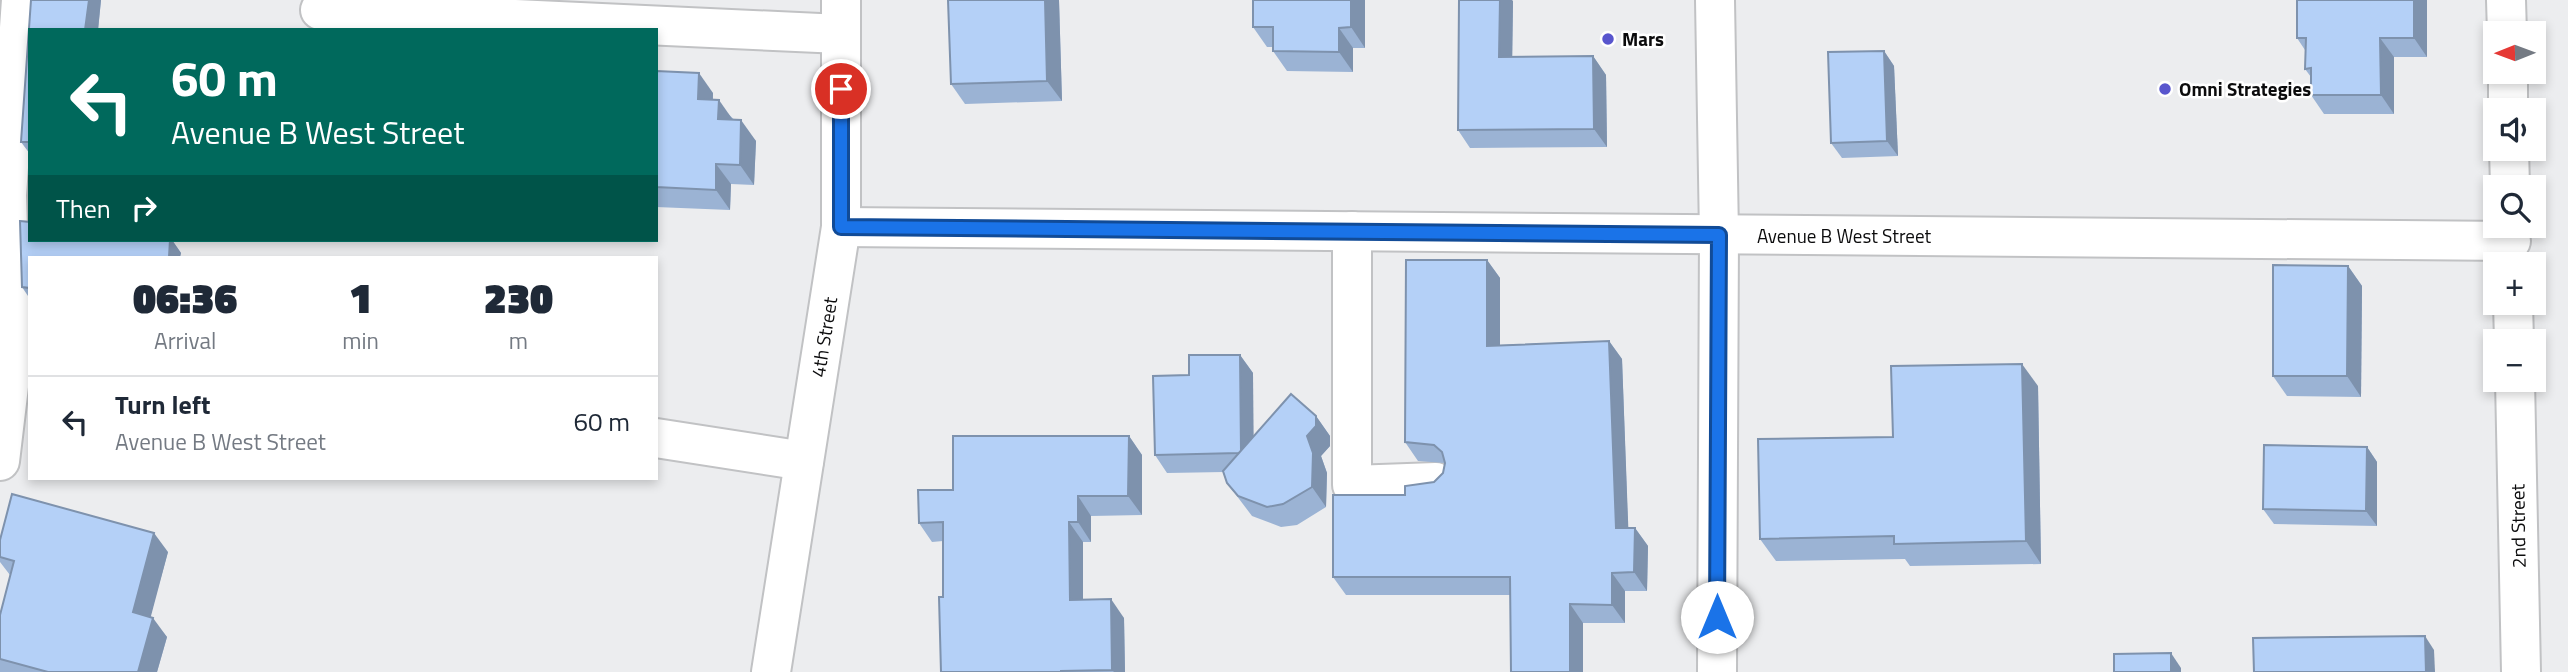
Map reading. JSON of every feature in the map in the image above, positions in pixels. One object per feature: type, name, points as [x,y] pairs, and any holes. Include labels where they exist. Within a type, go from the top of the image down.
[{"type":"street","points":[[0,461],[12,361],[3,195],[21,0]]},
{"type":"street","points":[[1715,0],[1719,235],[1717,672]]},
{"type":"street","points":[[2506,0],[2507,21]]},
{"type":"street","points":[[320,10],[841,17]]},
{"type":"street","name":"4th Street","points":[[771,672],[841,227],[841,17]]},
{"type":"street","name":"Avenue B West Street","points":[[841,227],[2511,244]]},
{"type":"street","points":[[1352,231],[1352,485],[1436,482]]},
{"type":"street","name":"2nd Street","points":[[2515,392],[2521,672]]},
{"type":"street","points":[[658,438],[804,461]]},
{"type":"building","points":[[31,0],[89,0],[85,28],[29,28]]},
{"type":"building","points":[[948,0],[1045,0],[1047,81],[951,84]]},
{"type":"building","points":[[1253,0],[1351,0],[1351,27],[1339,28],[1339,52],[1273,51],[1273,27],[1253,27]]},
{"type":"building","points":[[1459,0],[1500,0],[1499,57],[1593,56],[1594,129],[1458,130]]},
{"type":"building","points":[[2297,0],[2414,0],[2414,38],[2380,38],[2381,95],[2311,95],[2311,68],[2305,69],[2306,38],[2297,38]]},
{"type":"building","points":[[28,43],[28,142],[21,142]]},
{"type":"building","points":[[1884,51],[1887,141],[1831,143],[1828,52]]},
{"type":"building","points":[[658,71],[699,73],[698,99],[719,100],[718,119],[741,120],[740,165],[716,164],[716,190],[658,187]]},
{"type":"building","points":[[20,221],[28,222],[28,242],[170,242],[169,256],[28,256],[28,288],[22,287]]},
{"type":"building","points":[[1406,260],[1487,260],[1487,346],[1609,341],[1616,528],[1635,528],[1634,572],[1612,573],[1612,605],[1570,604],[1570,672],[1511,672],[1510,577],[1333,577],[1333,495],[1405,495],[1405,486],[1434,482],[1443,473],[1445,463],[1442,452],[1434,445],[1405,442]]},
{"type":"building","points":[[2273,265],[2348,266],[2347,376],[2273,376]]},
{"type":"building","points":[[1189,355],[1240,355],[1239,453],[1155,455],[1153,376],[1189,375]]},
{"type":"building","points":[[2022,364],[2026,541],[1894,544],[1894,536],[1760,539],[1758,439],[1893,437],[1891,366]]},
{"type":"building","points":[[1291,394],[1316,416],[1316,426],[1307,436],[1313,453],[1312,487],[1283,504],[1267,507],[1238,496],[1227,483],[1223,471]]},
{"type":"building","points":[[953,436],[1129,436],[1128,496],[1078,496],[1078,522],[1069,522],[1070,600],[1111,599],[1112,670],[941,672],[939,597],[943,597],[943,522],[919,523],[918,490],[953,490]]},
{"type":"building","points":[[2264,445],[2367,447],[2366,511],[2263,509]]},
{"type":"building","points":[[12,494],[154,533],[133,612],[153,618],[138,672],[48,672],[0,659],[0,615],[14,561],[0,557],[0,540]]},
{"type":"building","points":[[2425,636],[2426,672],[2254,672],[2253,638]]},
{"type":"building","points":[[2171,653],[2171,672],[2114,672],[2114,654]]},
{"type":"place","name":"Mars","points":[[1608,39]]},
{"type":"place","name":"Omni Strategies","points":[[2165,89]]},
{"type":"route","points":[[841,89],[841,227],[1719,235],[1717,617]]}]
